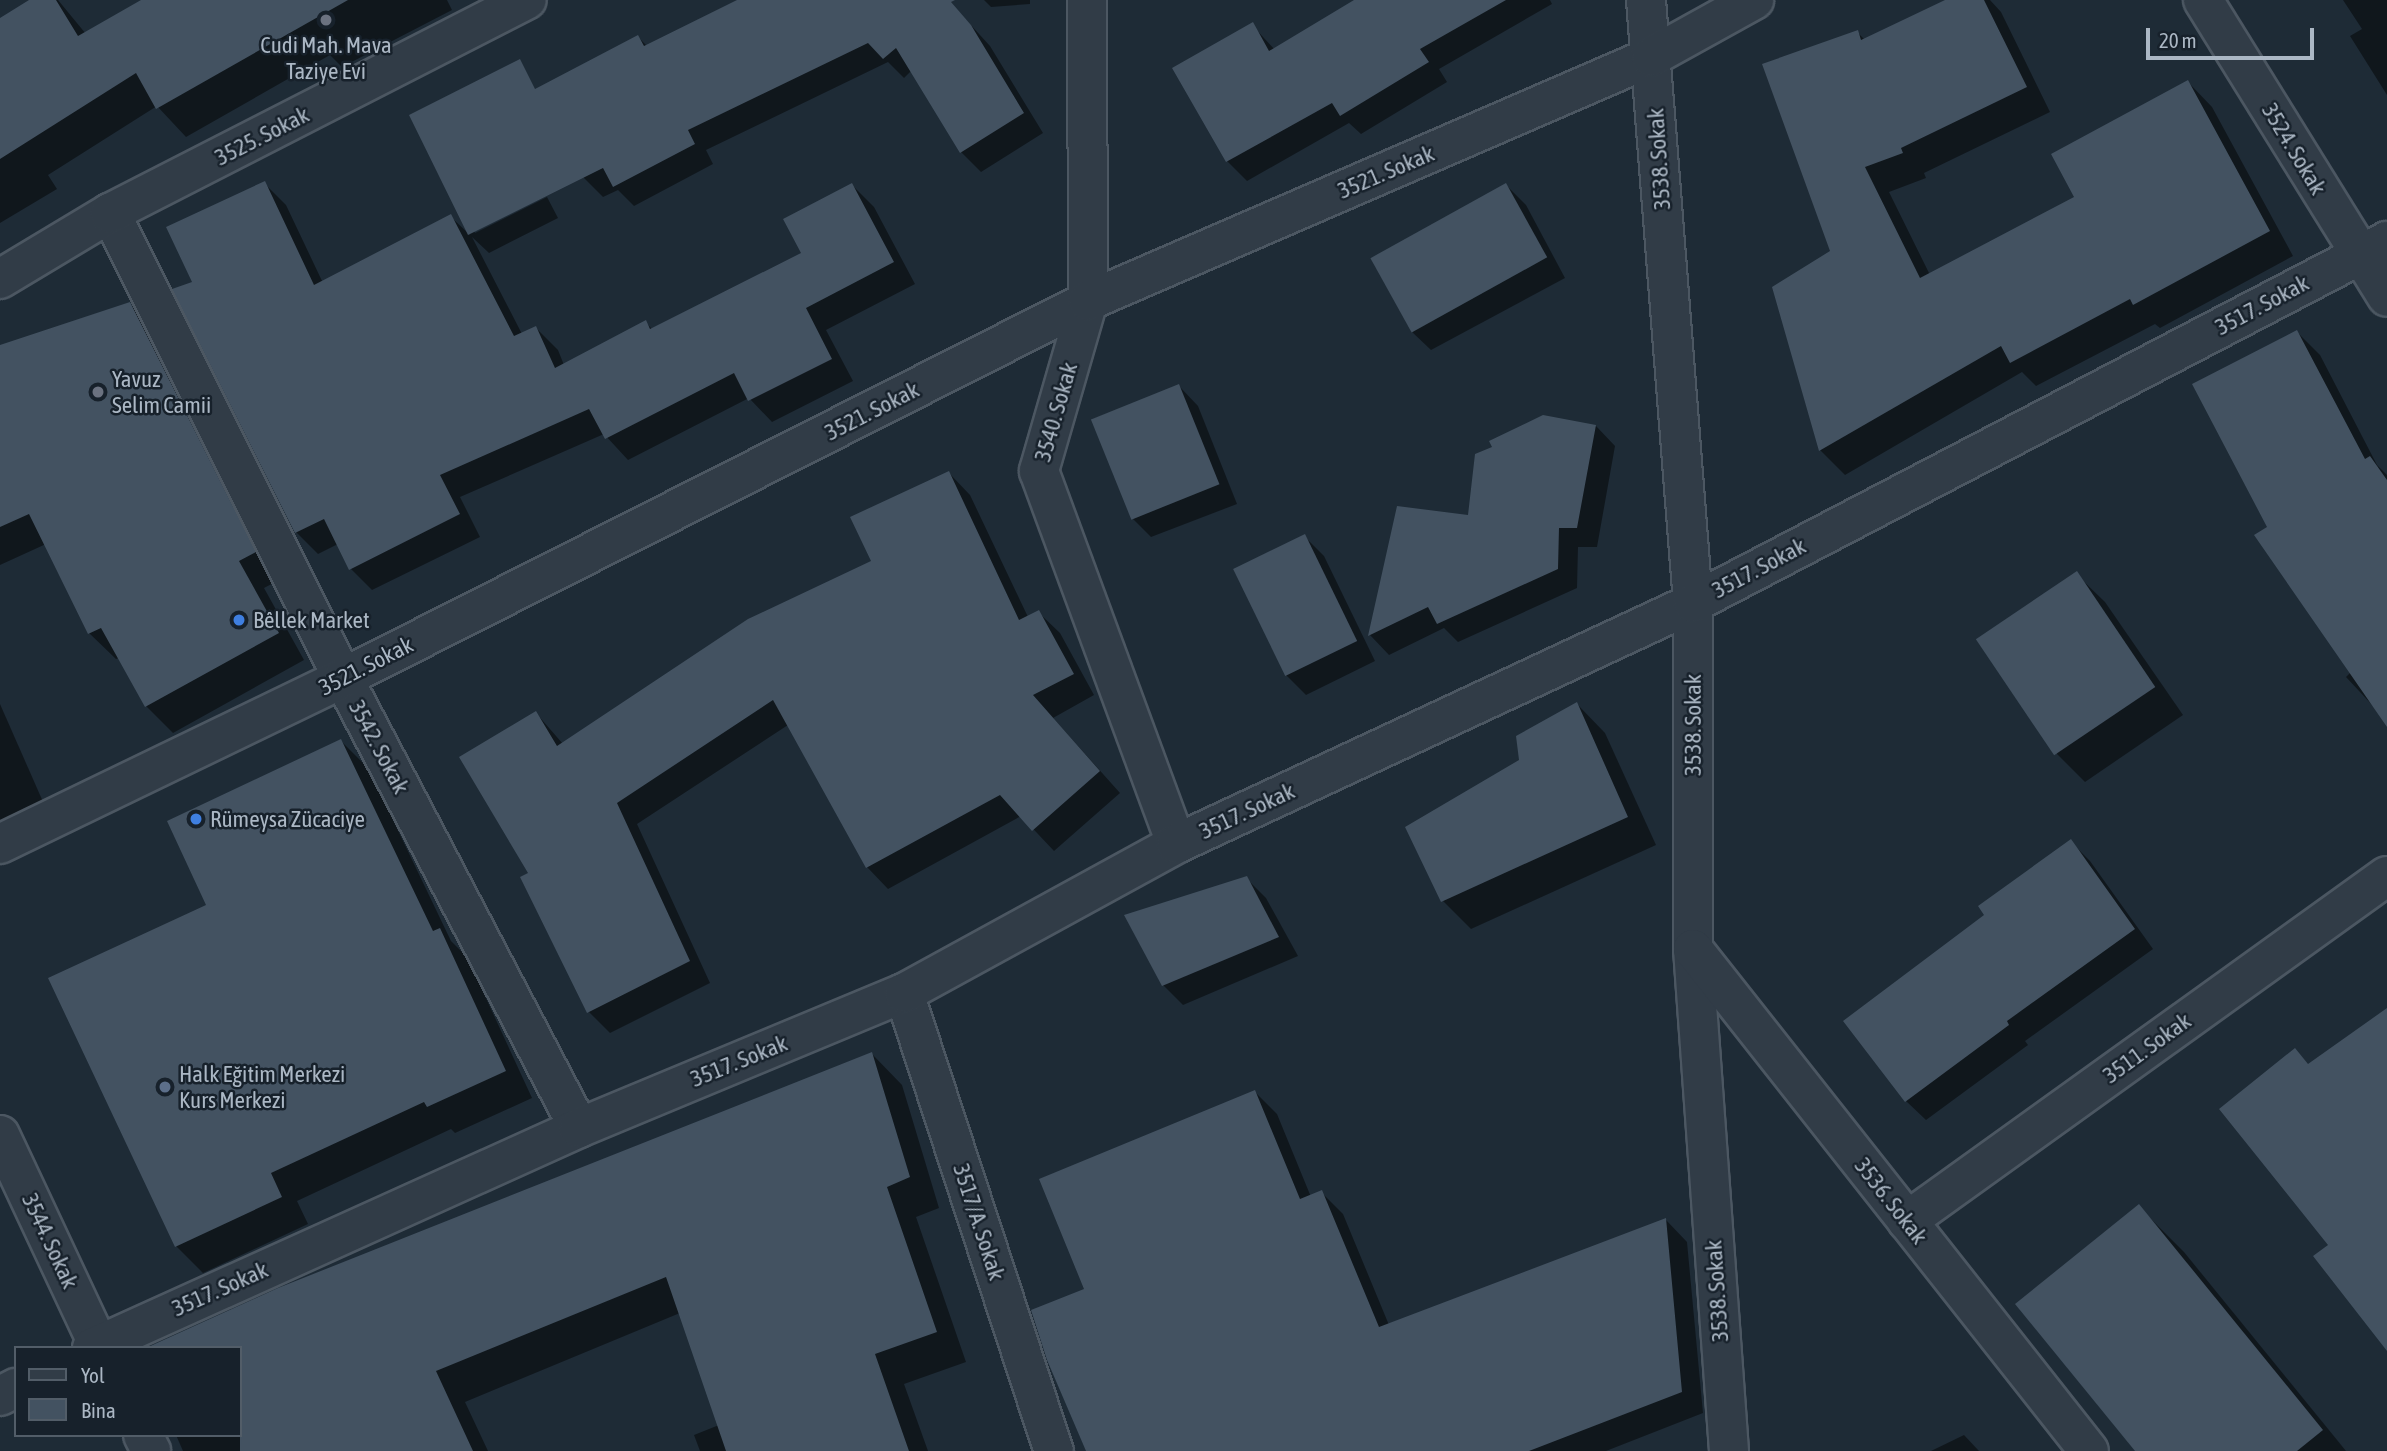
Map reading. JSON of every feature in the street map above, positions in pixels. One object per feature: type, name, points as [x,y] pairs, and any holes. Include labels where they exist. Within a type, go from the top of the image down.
[{"type":"street","name":"3525. Sokak","points":[[0,279],[110,213],[527,0]]},
{"type":"street","name":"3540. Sokak","points":[[1087,0],[1088,302],[1039,471],[1176,844]]},
{"type":"street","name":"3538. Sokak","points":[[1646,0],[1693,603],[1693,949],[1729,1451]]},
{"type":"street","name":"3521. Sokak","points":[[0,844],[343,678],[1088,302],[1651,57],[1754,0]]},
{"type":"street","name":"3524. Sokak","points":[[2203,0],[2373,248],[2387,297]]},
{"type":"street","name":"3542. Sokak","points":[[110,213],[343,678],[579,1128]]},
{"type":"street","name":"3517. Sokak","points":[[99,1346],[579,1128],[904,993],[1176,844],[1693,603],[2373,248]]},
{"type":"street","name":"3511. Sokak","points":[[1907,1221],[2387,876]]},
{"type":"street","name":"3536. Sokak","points":[[1693,949],[2089,1451]]},
{"type":"street","name":"3517/A. Sokak","points":[[904,993],[1054,1451]]},
{"type":"street","name":"3544. Sokak","points":[[0,1135],[97,1346]]},
{"type":"building","points":[[29,0],[56,0],[78,36],[141,0],[348,0],[156,109],[136,73],[0,159],[0,18]]},
{"type":"building","points":[[737,0],[955,0],[951,2],[971,25],[1024,113],[960,153],[896,48],[883,59],[868,43],[688,130],[695,144],[613,187],[603,168],[468,235],[409,115],[520,59],[535,89],[638,35],[644,46]]},
{"type":"building","points":[[1354,0],[1506,0],[1420,49],[1429,62],[1340,116],[1332,103],[1226,162],[1172,68],[1253,22],[1269,51]]},
{"type":"building","points":[[1945,0],[1984,0],[2027,87],[1901,148],[1903,153],[1865,167],[1920,278],[2074,197],[2051,154],[2188,80],[2270,231],[2133,305],[2130,299],[2010,363],[2001,346],[1819,451],[1772,287],[1830,251],[1762,64],[1858,30],[1861,40]]},
{"type":"building","points":[[265,181],[314,285],[451,214],[514,336],[536,326],[555,368],[646,320],[650,329],[801,253],[783,219],[852,183],[894,262],[806,308],[832,359],[748,401],[734,373],[605,439],[589,409],[440,475],[460,514],[349,570],[324,519],[295,533],[172,289],[192,282],[166,227]]},
{"type":"building","points":[[1506,183],[1547,257],[1412,332],[1370,258]]},
{"type":"building","points":[[130,302],[256,552],[239,561],[279,633],[145,707],[101,628],[88,634],[29,514],[0,527],[0,345]]},
{"type":"building","points":[[2297,330],[2365,459],[2370,456],[2387,480],[2387,727],[2254,535],[2267,527],[2192,384]]},
{"type":"building","points":[[1179,384],[1219,484],[1131,520],[1091,420]]},
{"type":"building","points":[[1543,415],[1596,425],[1577,528],[1559,528],[1558,569],[1437,624],[1428,607],[1368,636],[1397,506],[1468,515],[1475,454],[1492,447],[1489,441]]},
{"type":"building","points":[[949,471],[1019,620],[1039,610],[1074,674],[1033,695],[1100,771],[1032,831],[1000,795],[866,868],[773,700],[617,803],[690,961],[587,1013],[520,877],[528,873],[459,757],[536,711],[557,746],[748,619],[871,561],[850,517]]},
{"type":"building","points":[[1305,534],[1357,641],[1285,676],[1233,569]]},
{"type":"building","points":[[2077,571],[2155,687],[2054,755],[1976,639]]},
{"type":"building","points":[[1577,702],[1628,817],[1441,902],[1405,827],[1519,760],[1516,736]]},
{"type":"building","points":[[341,739],[433,931],[440,928],[506,1071],[427,1107],[424,1102],[271,1173],[282,1197],[175,1247],[48,978],[206,905],[167,821]]},
{"type":"building","points":[[2071,839],[2135,929],[2007,1021],[2009,1025],[1905,1102],[1843,1021],[1984,915],[1978,906]]},
{"type":"building","points":[[1247,876],[1279,937],[1162,986],[1124,915]]},
{"type":"building","points":[[2387,1008],[2387,1351],[2313,1256],[2328,1245],[2219,1109],[2295,1048],[2308,1064]]},
{"type":"building","points":[[872,1052],[910,1177],[887,1187],[937,1332],[875,1354],[909,1451],[726,1451],[666,1277],[436,1371],[473,1451],[240,1451],[242,1346],[150,1346],[278,1288]]},
{"type":"building","points":[[1255,1090],[1300,1199],[1322,1190],[1379,1327],[1666,1218],[1682,1392],[1529,1451],[1086,1451],[1047,1360],[1031,1310],[1084,1289],[1039,1179]]},
{"type":"building","points":[[2139,1204],[2323,1430],[2297,1451],[2135,1451],[2015,1304]]},
{"type":"place","name":"Cudi Mah. Mava Taziye Evi","points":[[326,20]]},
{"type":"place","name":"Yavuz Selim Camii","points":[[98,392]]},
{"type":"place","name":"Bêllek Market","points":[[239,620]]},
{"type":"place","name":"Rümeysa Zücaciye","points":[[196,819]]},
{"type":"place","name":"Halk Eğitim Merkezi Kurs Merkezi","points":[[165,1087]]}]
